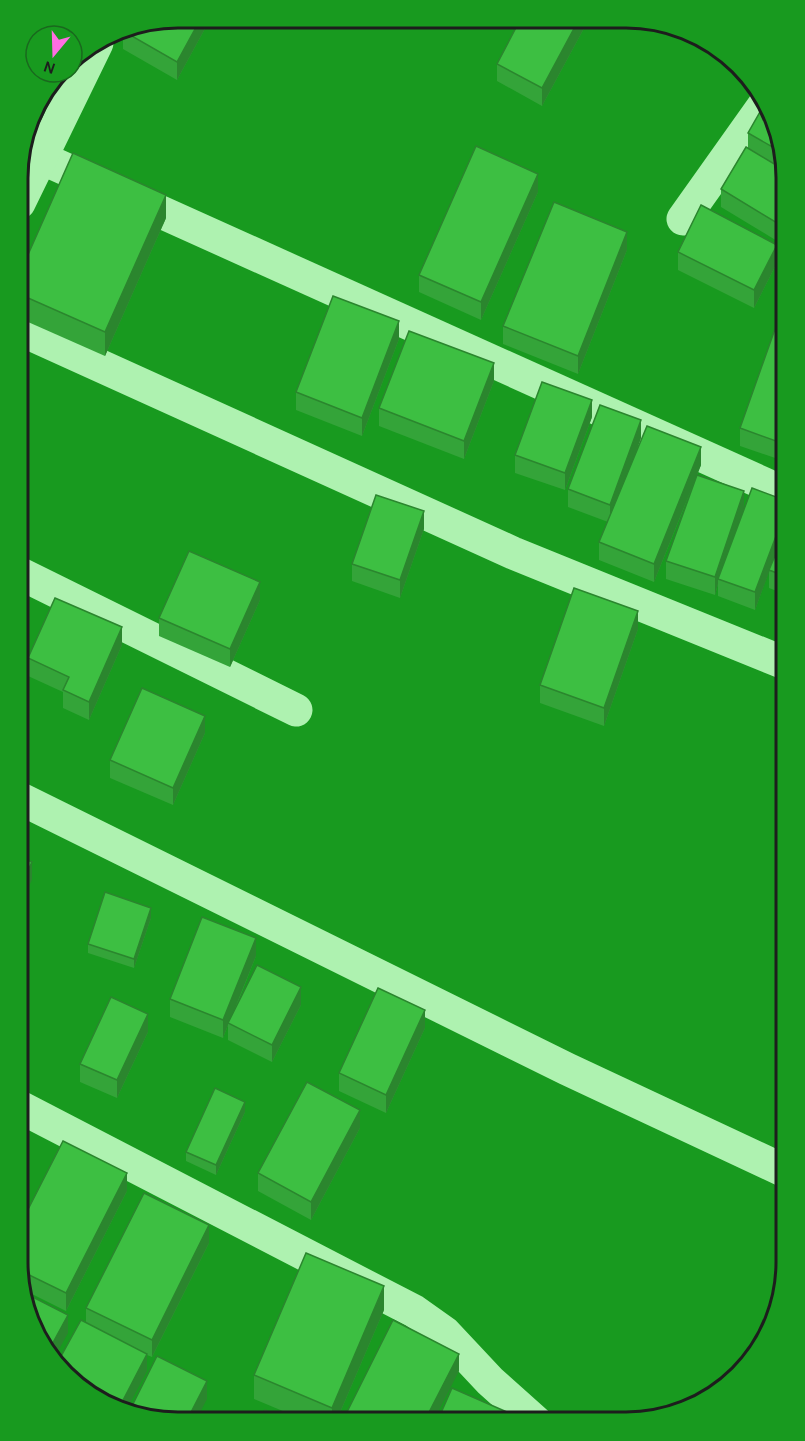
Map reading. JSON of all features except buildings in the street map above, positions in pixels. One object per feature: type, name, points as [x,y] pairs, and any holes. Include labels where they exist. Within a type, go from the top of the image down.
[{"type":"street","points":[[28,185],[89,58]]},
{"type":"street","points":[[683,219],[760,110]]},
{"type":"street","points":[[41,158],[767,485]]},
{"type":"street","points":[[28,333],[513,553],[776,660]]},
{"type":"street","points":[[28,577],[296,710]]},
{"type":"street","points":[[28,802],[567,1070],[776,1167]]},
{"type":"street","points":[[28,1111],[414,1311],[445,1333],[490,1381],[525,1412]]}]
